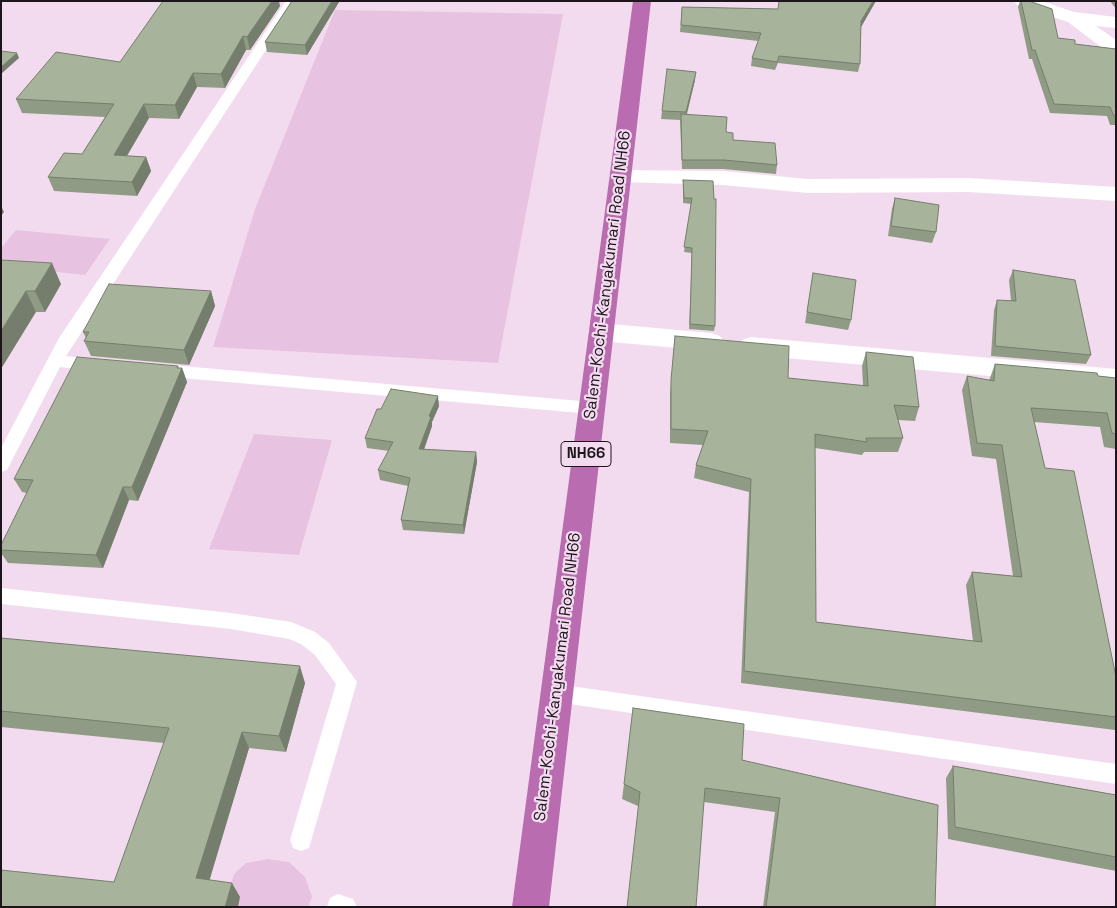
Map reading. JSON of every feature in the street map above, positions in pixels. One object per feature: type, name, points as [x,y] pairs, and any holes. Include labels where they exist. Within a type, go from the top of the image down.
[{"type":"highway","name":"Salem-Kochi-Kanyakumari Road NH66","points":[[530,907],[642,1]]},
{"type":"street","points":[[1024,1],[1071,17],[1116,23]]},
{"type":"street","points":[[1071,17],[1116,49]]},
{"type":"street","points":[[620,176],[723,178],[808,186],[968,184],[1116,194]]},
{"type":"street","points":[[600,332],[1116,378]]},
{"type":"lane","points":[[1,465],[54,361],[292,1]]},
{"type":"lane","points":[[54,361],[114,366]]},
{"type":"lane","points":[[144,369],[592,408]]},
{"type":"lane","points":[[1,596],[231,621],[282,630],[308,638],[322,649],[347,682],[301,840]]},
{"type":"lane","points":[[556,693],[1116,774]]},
{"type":"shaded area","points":[[335,10],[563,14],[498,363],[213,347],[255,209]]},
{"type":"shaded area","points":[[16,230],[110,239],[85,275],[1,266],[1,248]]},
{"type":"shaded area","points":[[254,434],[332,440],[299,555],[209,549]]},
{"type":"shaded area","points":[[268,859],[289,862],[305,877],[312,897],[308,907],[238,907],[230,887],[234,874],[246,863]]},
{"type":"building","points":[[163,1],[272,1],[247,37],[243,36],[221,74],[193,73],[175,105],[144,104],[114,155],[146,157],[132,182],[48,177],[64,153],[82,154],[114,104],[16,99],[56,52],[120,62]]},
{"type":"building","points":[[292,1],[332,1],[305,45],[265,42]]},
{"type":"building","points":[[779,1],[873,1],[861,21],[860,64],[779,56],[777,62],[752,58],[761,33],[681,25],[682,7],[778,9]]},
{"type":"building","points":[[1021,1],[1029,1],[1052,9],[1058,38],[1075,40],[1075,44],[1116,49],[1116,116],[1114,116],[1110,107],[1054,104],[1035,50],[1032,50]]},
{"type":"building","points":[[1,51],[17,53],[1,67]]},
{"type":"building","points":[[667,69],[696,72],[686,112],[662,111]]},
{"type":"building","points":[[681,114],[727,117],[726,132],[733,133],[733,140],[775,143],[777,165],[724,160],[682,160]]},
{"type":"building","points":[[683,180],[713,181],[714,199],[716,199],[715,326],[690,324],[692,248],[684,247],[692,198],[684,198]]},
{"type":"building","points":[[895,198],[939,205],[936,232],[891,226]]},
{"type":"building","points":[[1,260],[52,263],[35,291],[26,291],[1,331]]},
{"type":"building","points":[[1013,270],[1075,280],[1091,355],[995,346],[997,300],[1016,301]]},
{"type":"building","points":[[813,273],[856,280],[851,320],[807,312]]},
{"type":"building","points":[[109,284],[211,291],[184,350],[84,341],[89,332],[83,332]]},
{"type":"building","points":[[675,336],[789,346],[788,378],[868,386],[866,352],[913,357],[919,407],[894,405],[903,438],[866,438],[867,442],[815,434],[816,622],[982,642],[972,572],[1022,577],[1002,445],[977,443],[967,376],[994,381],[995,364],[1097,373],[1098,376],[1116,378],[1116,434],[1112,433],[1107,413],[1031,408],[1045,468],[1074,471],[1116,677],[1116,717],[744,671],[751,479],[696,465],[708,431],[671,429],[671,380]]},
{"type":"building","points":[[77,357],[178,366],[177,368],[182,368],[132,487],[123,487],[96,555],[1,550],[1,545],[33,480],[14,479]]},
{"type":"building","points":[[391,389],[438,396],[429,416],[431,417],[419,449],[476,452],[463,525],[401,520],[410,478],[378,470],[393,442],[365,438],[377,409],[381,409]]},
{"type":"building","points":[[1,638],[300,666],[279,736],[242,732],[196,878],[232,883],[225,907],[1,907],[1,870],[114,882],[169,728],[1,711]]},
{"type":"building","points":[[633,708],[744,724],[742,760],[938,805],[935,907],[766,907],[780,798],[705,788],[696,907],[627,907],[640,792],[624,784]]},
{"type":"building","points":[[953,766],[1116,795],[1116,857],[955,827]]}]
